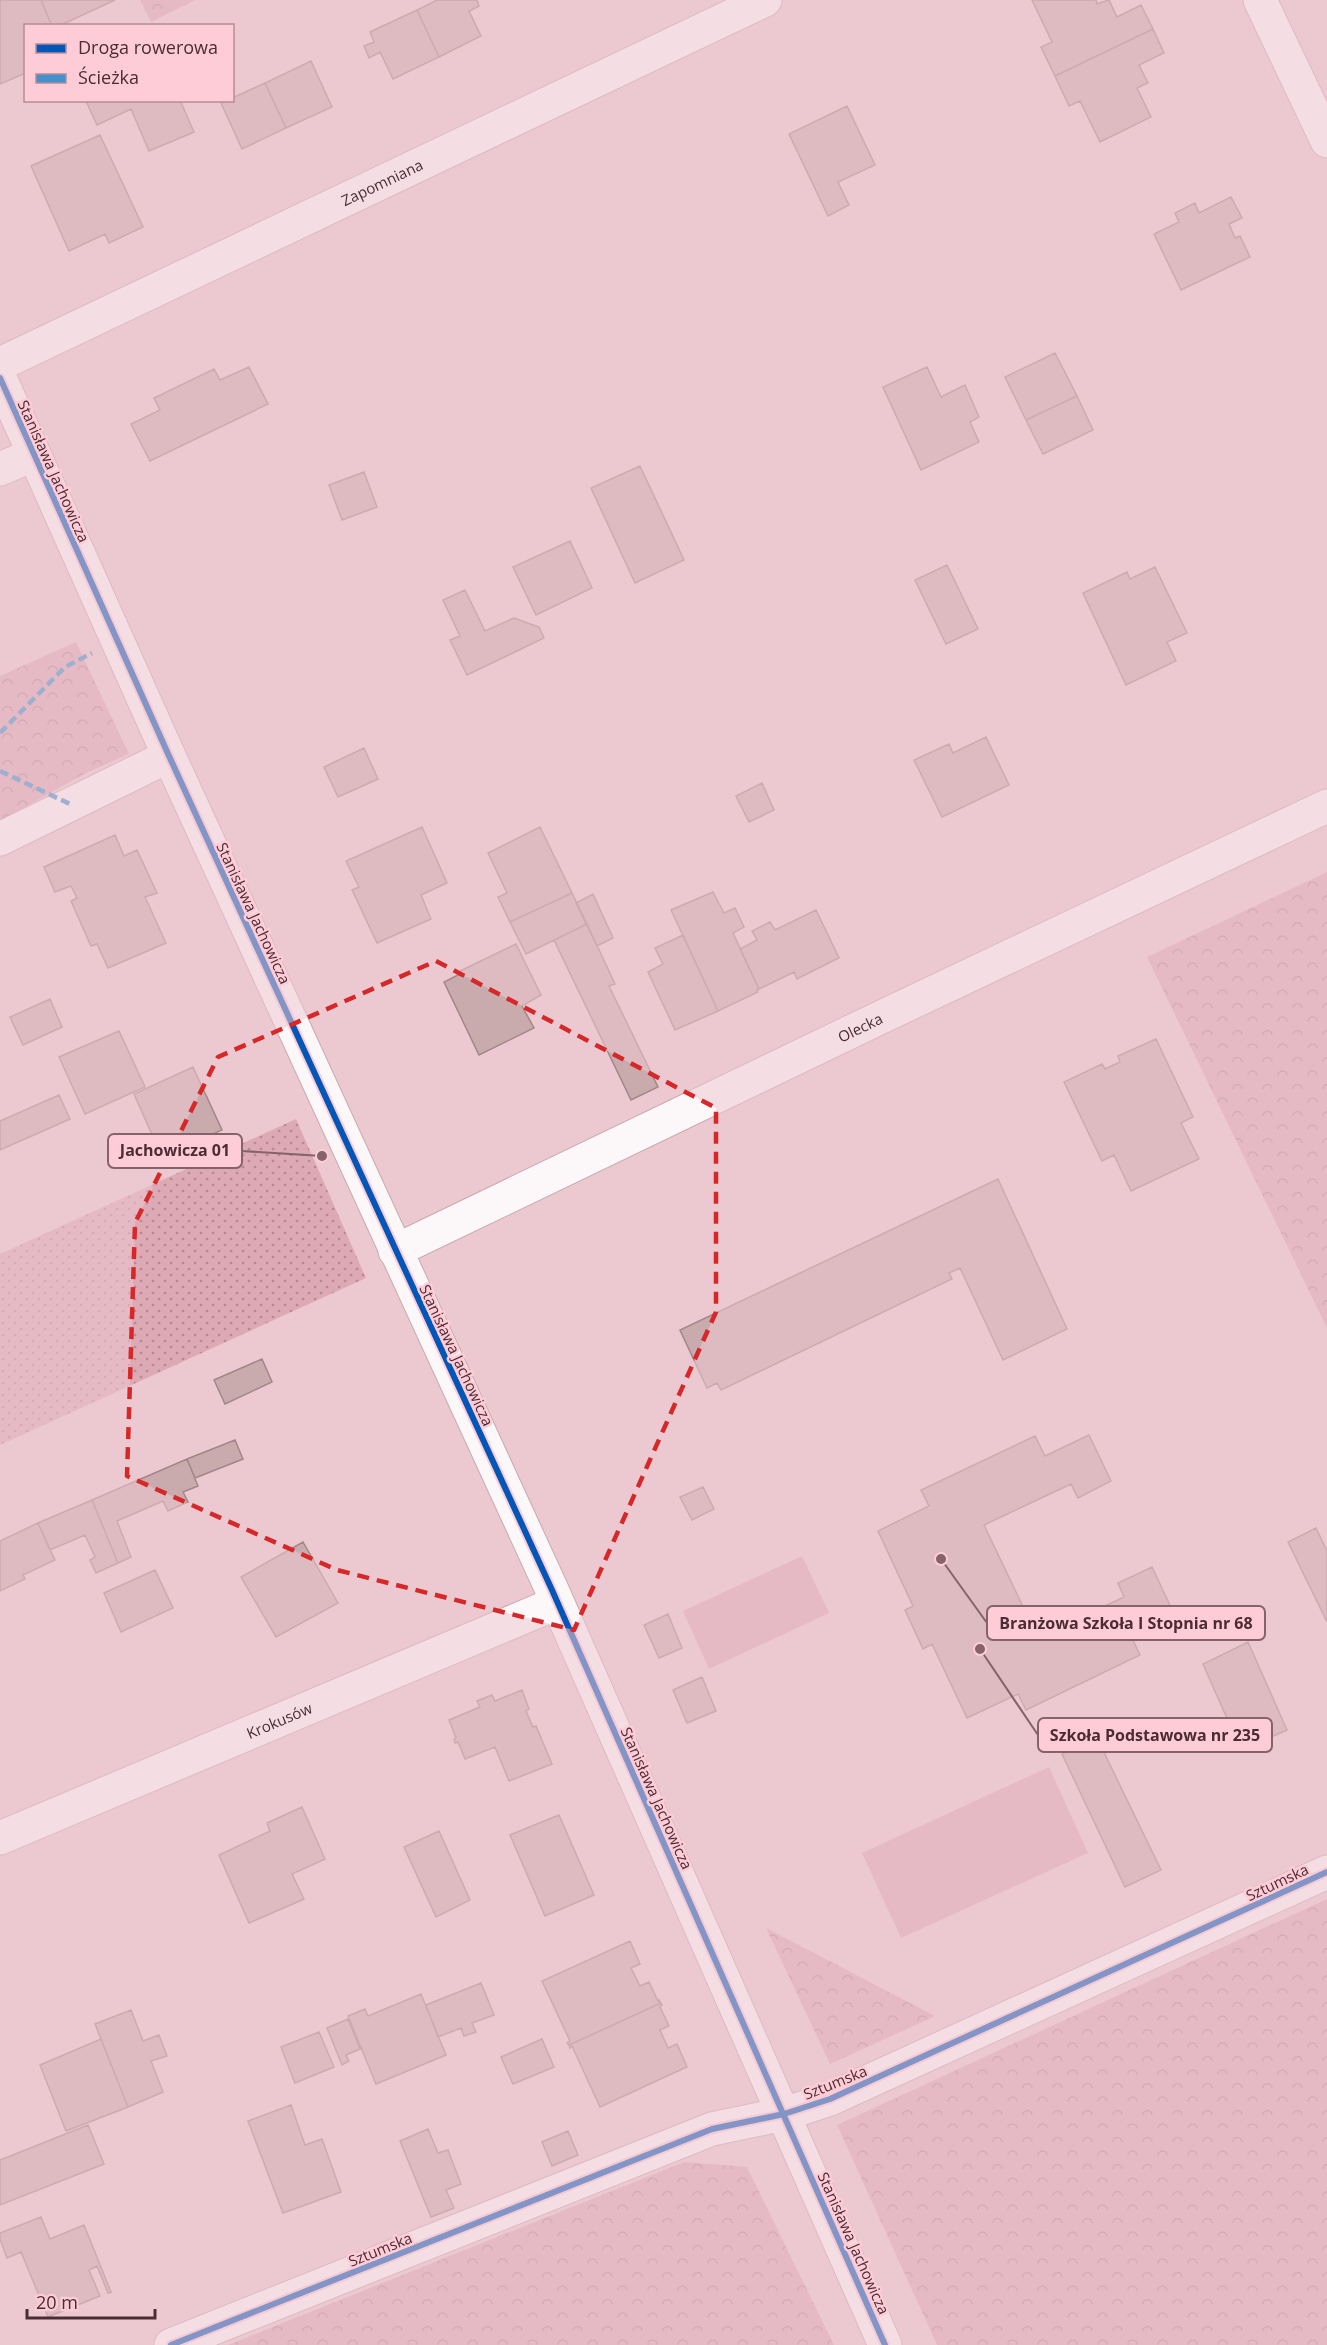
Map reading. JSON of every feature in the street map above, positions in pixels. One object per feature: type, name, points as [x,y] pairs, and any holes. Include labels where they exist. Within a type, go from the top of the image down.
[{"type":"street","name":"Zapomniana","points":[[0,364],[765,0]]},
{"type":"street","points":[[1260,0],[1327,141]]},
{"type":"street","name":"Stanisława Jachowicza","points":[[0,378],[169,756],[558,1603],[885,2345]]},
{"type":"street","points":[[0,469],[33,455]]},
{"type":"street","points":[[0,839],[169,756]]},
{"type":"street","name":"Olecka","points":[[395,1251],[883,1016],[1327,806]]},
{"type":"street","name":"Krokusów","points":[[0,1838],[558,1603]]},
{"type":"street","name":"Sztumska","points":[[171,2345],[712,2129],[784,2114],[830,2099],[1327,1872]]},
{"type":"highlighted area","points":[[436,961],[716,1108],[716,1312],[574,1630],[337,1570],[127,1476],[135,1223],[218,1057]]},
{"type":"green space","points":[[140,0],[195,0],[151,22]]},
{"type":"green space","points":[[76,642],[129,754],[86,773],[0,821],[0,676]]},
{"type":"green space","points":[[1327,872],[1327,1328],[1147,957]]},
{"type":"green space","points":[[296,1119],[366,1278],[0,1445],[0,1254]]},
{"type":"green space","points":[[802,1556],[829,1613],[709,1669],[683,1611]]},
{"type":"green space","points":[[1049,1767],[1088,1853],[901,1938],[862,1853]]},
{"type":"green space","points":[[1327,1899],[1327,2345],[937,2345],[837,2125]]},
{"type":"green space","points":[[766,1928],[935,2016],[830,2064]]},
{"type":"green space","points":[[684,2162],[747,2167],[834,2345],[228,2345]]},
{"type":"building","points":[[0,0],[41,0],[51,24],[24,24],[24,74],[0,84]]},
{"type":"building","points":[[41,0],[115,0],[63,24],[51,24]]},
{"type":"building","points":[[437,0],[477,0],[479,6],[469,11],[481,36],[439,57],[417,10]]},
{"type":"building","points":[[1032,0],[1096,0],[1097,4],[1109,0],[1117,17],[1141,5],[1153,29],[1055,76],[1041,47],[1052,42]]},
{"type":"building","points":[[417,10],[439,57],[393,79],[380,52],[369,58],[364,46],[374,42],[370,32]]},
{"type":"building","points":[[1153,29],[1164,53],[1139,65],[1148,83],[1137,88],[1151,117],[1100,142],[1080,101],[1069,106],[1055,76]]},
{"type":"building","points":[[311,61],[332,107],[286,128],[265,83]]},
{"type":"building","points":[[265,83],[286,128],[242,149],[221,103],[234,102],[234,97]]},
{"type":"building","points":[[86,102],[181,102],[194,132],[149,151],[131,109],[97,125]]},
{"type":"building","points":[[847,106],[875,165],[838,182],[849,205],[828,216],[789,134]]},
{"type":"building","points":[[100,135],[143,227],[109,243],[105,234],[69,251],[31,166]]},
{"type":"building","points":[[1231,197],[1242,218],[1229,224],[1235,238],[1240,236],[1250,257],[1181,290],[1154,234],[1179,222],[1175,213],[1195,203],[1199,213]]},
{"type":"building","points":[[1055,353],[1077,396],[1026,420],[1005,377]]},
{"type":"building","points":[[249,367],[268,404],[150,461],[131,424],[160,410],[154,398],[214,369],[220,380]]},
{"type":"building","points":[[927,367],[941,397],[965,385],[979,417],[970,422],[979,442],[921,470],[883,387]]},
{"type":"building","points":[[1077,396],[1093,430],[1043,454],[1026,420]]},
{"type":"building","points":[[640,466],[684,560],[635,583],[591,488]]},
{"type":"building","points":[[364,472],[377,507],[342,520],[329,485]]},
{"type":"building","points":[[570,541],[592,588],[536,615],[513,567]]},
{"type":"building","points":[[947,565],[978,629],[946,644],[915,580]]},
{"type":"building","points":[[1155,567],[1187,633],[1167,642],[1176,661],[1126,685],[1083,593],[1127,572],[1130,579]]},
{"type":"building","points":[[465,590],[485,631],[514,618],[539,627],[544,638],[467,675],[450,640],[460,636],[443,600]]},
{"type":"building","points":[[986,737],[1009,785],[942,817],[914,760],[949,744],[953,753]]},
{"type":"building","points":[[364,748],[378,779],[338,797],[324,767]]},
{"type":"building","points":[[762,783],[774,810],[749,822],[736,796]]},
{"type":"building","points":[[422,827],[447,883],[421,895],[431,919],[377,943],[352,890],[359,887],[346,861]]},
{"type":"building","points":[[540,827],[572,893],[510,922],[498,897],[507,893],[488,853]]},
{"type":"building","points":[[115,835],[124,856],[137,850],[157,893],[145,897],[166,943],[108,968],[97,944],[91,946],[71,901],[77,898],[71,886],[55,892],[44,867]]},
{"type":"building","points":[[713,892],[724,913],[735,908],[744,927],[733,933],[759,989],[758,992],[718,1011],[671,910]]},
{"type":"building","points":[[572,893],[587,924],[526,954],[510,922]]},
{"type":"building","points":[[593,894],[613,938],[597,946],[576,903]]},
{"type":"building","points":[[816,910],[839,958],[797,979],[794,972],[759,989],[740,949],[757,940],[752,931],[770,922],[775,930]]},
{"type":"building","points":[[587,924],[615,984],[609,986],[658,1087],[631,1100],[554,940]]},
{"type":"building","points":[[683,935],[718,1011],[675,1030],[648,972],[663,964],[655,948]]},
{"type":"building","points":[[516,944],[541,995],[522,1006],[534,1028],[479,1055],[444,982],[460,974],[458,972]]},
{"type":"building","points":[[50,999],[62,1027],[23,1045],[10,1017]]},
{"type":"building","points":[[119,1031],[145,1087],[85,1114],[59,1057]]},
{"type":"building","points":[[1156,1039],[1193,1117],[1181,1123],[1199,1159],[1131,1191],[1114,1155],[1102,1161],[1064,1082],[1102,1064],[1105,1069],[1120,1062],[1118,1056]]},
{"type":"building","points":[[193,1067],[222,1130],[162,1157],[134,1094]]},
{"type":"building","points":[[59,1095],[70,1119],[0,1150],[0,1121]]},
{"type":"building","points":[[998,1179],[1067,1329],[1003,1360],[960,1268],[949,1273],[952,1279],[721,1390],[717,1383],[707,1388],[680,1330]]},
{"type":"building","points":[[262,1359],[272,1382],[225,1404],[214,1380]]},
{"type":"building","points":[[1089,1435],[1111,1481],[1078,1498],[1071,1484],[984,1525],[1038,1638],[1124,1597],[1118,1583],[1152,1567],[1174,1614],[1130,1634],[1140,1655],[1026,1710],[1018,1694],[967,1718],[932,1644],[923,1649],[905,1610],[913,1606],[878,1531],[929,1506],[921,1490],[1035,1436],[1045,1456]]},
{"type":"building","points":[[235,1440],[243,1459],[195,1478],[187,1459]]},
{"type":"building","points":[[187,1459],[198,1486],[183,1492],[188,1502],[168,1511],[163,1501],[117,1521],[131,1557],[118,1563],[92,1500]]},
{"type":"building","points":[[703,1487],[714,1509],[692,1520],[680,1497]]},
{"type":"building","points":[[92,1500],[118,1563],[96,1573],[90,1560],[95,1557],[85,1535],[50,1550],[38,1523]]},
{"type":"building","points":[[38,1523],[55,1560],[23,1575],[25,1579],[0,1591],[0,1541]]},
{"type":"building","points":[[1316,1528],[1327,1551],[1327,1622],[1288,1542]]},
{"type":"building","points":[[303,1542],[338,1603],[276,1637],[241,1577]]},
{"type":"building","points":[[155,1570],[173,1608],[121,1632],[104,1593]]},
{"type":"building","points":[[668,1614],[682,1648],[659,1658],[644,1625]]},
{"type":"building","points":[[1248,1642],[1287,1730],[1241,1750],[1203,1664]]},
{"type":"building","points":[[702,1677],[716,1711],[687,1723],[673,1690]]},
{"type":"building","points":[[522,1690],[529,1709],[526,1711],[533,1727],[536,1726],[552,1764],[509,1781],[495,1747],[465,1759],[458,1742],[455,1743],[456,1738],[449,1720],[480,1707],[477,1701],[492,1695],[495,1701]]},
{"type":"building","points":[[1097,1738],[1161,1870],[1125,1887],[1062,1754]]},
{"type":"building","points":[[302,1807],[325,1859],[292,1874],[304,1899],[249,1923],[219,1855],[270,1831],[267,1823]]},
{"type":"building","points":[[559,1815],[594,1895],[545,1916],[510,1835]]},
{"type":"building","points":[[439,1831],[470,1900],[436,1917],[404,1847]]},
{"type":"building","points":[[630,1941],[640,1964],[631,1968],[640,1986],[649,1982],[661,2003],[569,2045],[567,2043],[570,2041],[542,1981]]},
{"type":"building","points":[[481,1983],[494,2015],[472,2023],[476,2032],[464,2036],[461,2028],[438,2037],[426,2005]]},
{"type":"building","points":[[421,1994],[446,2055],[376,2084],[348,2016],[365,2009],[368,2016]]},
{"type":"building","points":[[661,2003],[660,2007],[669,2026],[660,2030],[668,2048],[677,2044],[687,2067],[600,2107],[572,2046],[570,2048],[569,2045]]},
{"type":"building","points":[[131,2010],[143,2041],[159,2035],[167,2056],[151,2061],[163,2092],[128,2107],[95,2024]]},
{"type":"building","points":[[348,2019],[360,2049],[346,2055],[349,2061],[342,2065],[327,2028]]},
{"type":"building","points":[[319,2032],[334,2067],[295,2083],[281,2047]]},
{"type":"building","points":[[101,2039],[128,2107],[66,2131],[40,2065]]},
{"type":"building","points":[[542,2039],[554,2067],[513,2084],[501,2057]]},
{"type":"building","points":[[291,2105],[305,2145],[322,2139],[341,2192],[283,2213],[248,2121]]},
{"type":"building","points":[[88,2125],[104,2164],[0,2205],[0,2160]]},
{"type":"building","points":[[428,2129],[438,2153],[448,2150],[461,2184],[446,2190],[454,2208],[431,2217],[400,2141]]},
{"type":"building","points":[[568,2131],[578,2155],[552,2166],[542,2142]]},
{"type":"building","points":[[41,2217],[50,2239],[84,2225],[111,2292],[108,2293],[97,2266],[89,2270],[100,2296],[48,2317],[21,2252],[7,2258],[0,2239],[0,2233]]},
{"type":"marked path","points":[[0,733],[65,667],[92,653]]},
{"type":"marked path","points":[[0,771],[70,804]]},
{"type":"cycle path","points":[[0,378],[169,756],[552,1590],[885,2345]]},
{"type":"cycle path","points":[[171,2345],[712,2129],[784,2114],[830,2099],[1327,1872]]},
{"type":"place","name":"Jachowicza 01","points":[[322,1156]]},
{"type":"place","name":"Branżowa Szkoła I Stopnia nr 68","points":[[941,1559]]},
{"type":"place","name":"Szkoła Podstawowa nr 235","points":[[980,1649]]}]
